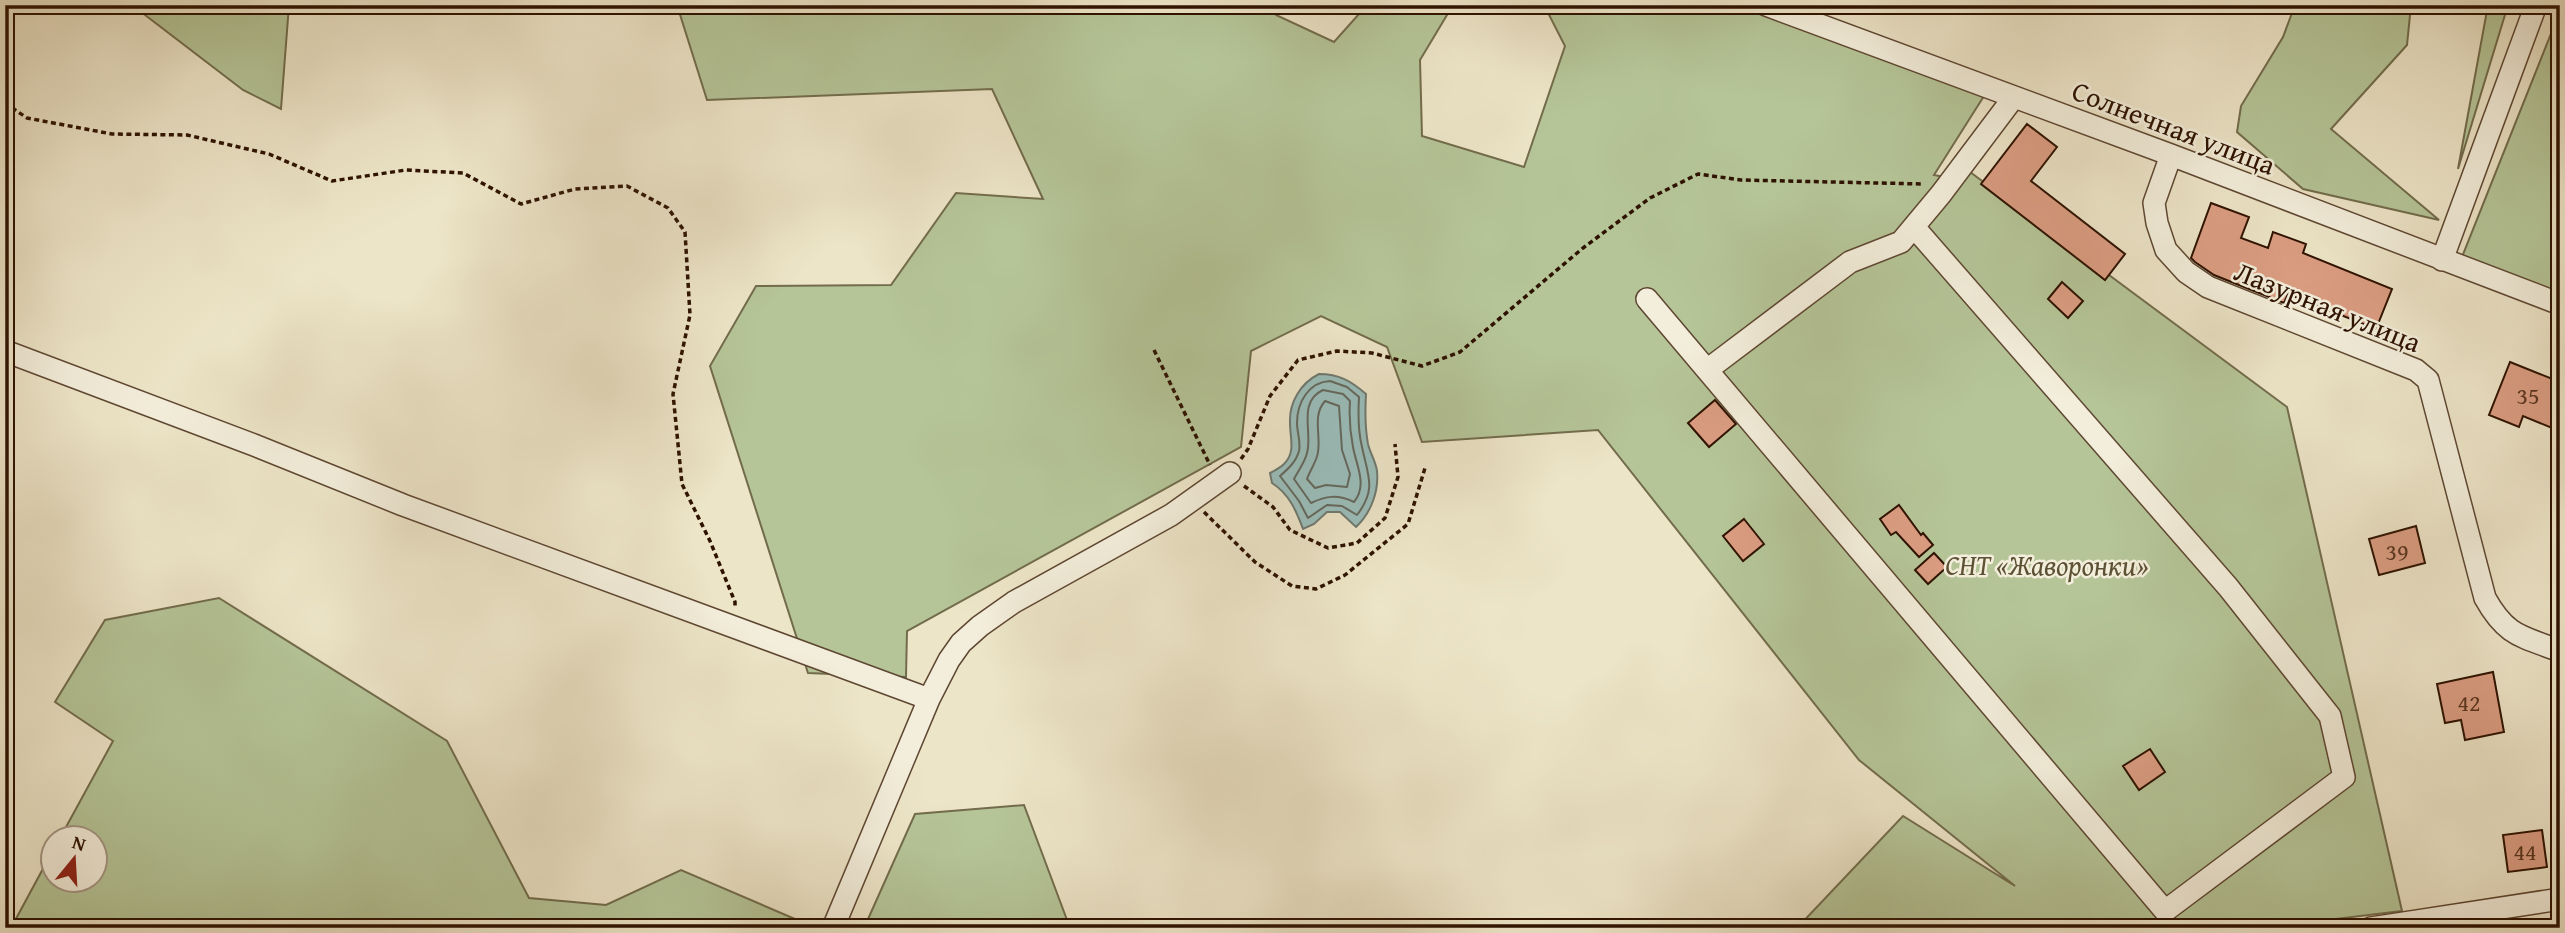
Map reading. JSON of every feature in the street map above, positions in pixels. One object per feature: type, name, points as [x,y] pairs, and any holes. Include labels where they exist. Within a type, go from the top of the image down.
[{"type":"street","name":"Солнечная улица","points":[[1766,5],[2171,155],[2560,304]]},
{"type":"street","points":[[2442,260],[2536,5]]},
{"type":"street","points":[[1707,370],[1850,262],[1901,242],[2014,97]]},
{"type":"street","name":"Лазурная улица","points":[[2171,155],[2154,203],[2166,250],[2186,272],[2208,287],[2416,370],[2428,380],[2485,597],[2496,618],[2514,634],[2560,651]]},
{"type":"street","points":[[1647,299],[2165,911],[2344,777],[2330,716],[2228,587],[1914,227]]},
{"type":"street","points":[[5,351],[254,445],[403,505],[929,699]]},
{"type":"street","points":[[834,928],[929,699],[961,643],[980,626],[1053,579],[1193,501],[1224,478]]},
{"type":"street","points":[[2371,928],[2560,899]]},
{"type":"path","points":[[5,103],[27,118],[100,131],[187,135],[269,154],[332,181],[405,170],[463,173],[521,204],[575,190],[627,186],[668,208],[685,232],[690,315],[673,394],[682,484],[735,601],[735,626]]},
{"type":"path","points":[[1224,478],[1248,449],[1270,397],[1298,360],[1337,351],[1372,353],[1422,366],[1460,352],[1583,248],[1650,198],[1698,174],[1741,180],[1948,184]]},
{"type":"path","points":[[1154,350],[1224,478],[1273,508],[1290,530],[1328,548],[1357,543],[1385,518],[1398,477],[1395,444]]},
{"type":"path","points":[[1193,501],[1255,562],[1293,586],[1317,589],[1345,575],[1408,524],[1424,468]]},
{"type":"green space","points":[[132,5],[289,5],[281,109],[243,90]]},
{"type":"green space","name":"СНТ «Жаворонки»","points":[[677,5],[1271,5],[1276,15],[1334,42],[1367,5],[1453,5],[1420,60],[1422,136],[1524,167],[1565,46],[1544,5],[1743,5],[1984,96],[1934,175],[1950,178],[1962,166],[2287,407],[2402,911],[2261,928],[1797,928],[1903,816],[2015,886],[1859,760],[1598,430],[1422,442],[1387,347],[1321,316],[1251,351],[1241,447],[907,631],[906,677],[808,673],[710,366],[756,286],[891,285],[956,193],[1043,199],[992,89],[707,100]]},
{"type":"green space","points":[[2295,5],[2411,5],[2407,45],[2331,129],[2439,220],[2303,189],[2237,132],[2241,106],[2283,37]]},
{"type":"green space","points":[[2488,5],[2508,5],[2458,169]]},
{"type":"green space","points":[[2560,11],[2560,294],[2462,257]]},
{"type":"green space","points":[[219,598],[447,741],[529,898],[606,905],[681,870],[816,928],[11,928],[38,878],[38,894],[108,894],[108,824],[68,824],[113,741],[55,702],[105,620]]},
{"type":"green space","points":[[1024,805],[1070,928],[864,928],[915,814]]},
{"type":"water","points":[[1319,374],[1344,379],[1366,394],[1367,438],[1377,479],[1370,508],[1356,527],[1340,512],[1327,512],[1314,524],[1303,529],[1291,503],[1272,483],[1270,473],[1284,464],[1290,455],[1290,415],[1297,394],[1307,382]]},
{"type":"building","points":[[2027,124],[2057,147],[2031,181],[2125,254],[2105,280],[1981,184]]},
{"type":"building","points":[[2211,203],[2249,217],[2241,238],[2268,248],[2273,232],[2306,244],[2303,253],[2392,289],[2376,329],[2288,294],[2284,303],[2214,275],[2195,262],[2191,258]]},
{"type":"building","points":[[2062,282],[2083,301],[2068,318],[2048,299]]},
{"type":"building","points":[[2510,362],[2560,382],[2560,409],[2552,428],[2523,416],[2519,427],[2489,415]]},
{"type":"building","points":[[1715,400],[1736,424],[1709,447],[1688,423]]},
{"type":"building","points":[[1899,505],[1921,535],[1923,533],[1933,545],[1919,557],[1896,532],[1891,535],[1880,519]]},
{"type":"building","points":[[1744,519],[1764,544],[1743,561],[1723,536]]},
{"type":"building","points":[[2416,526],[2425,563],[2379,575],[2369,539]]},
{"type":"building","points":[[1934,553],[1947,567],[1928,584],[1915,570]]},
{"type":"building","points":[[2493,672],[2504,732],[2465,740],[2461,720],[2445,723],[2437,684]]},
{"type":"building","points":[[2150,749],[2165,772],[2139,790],[2123,766]]},
{"type":"building","points":[[2542,830],[2547,867],[2508,872],[2503,835]]}]
